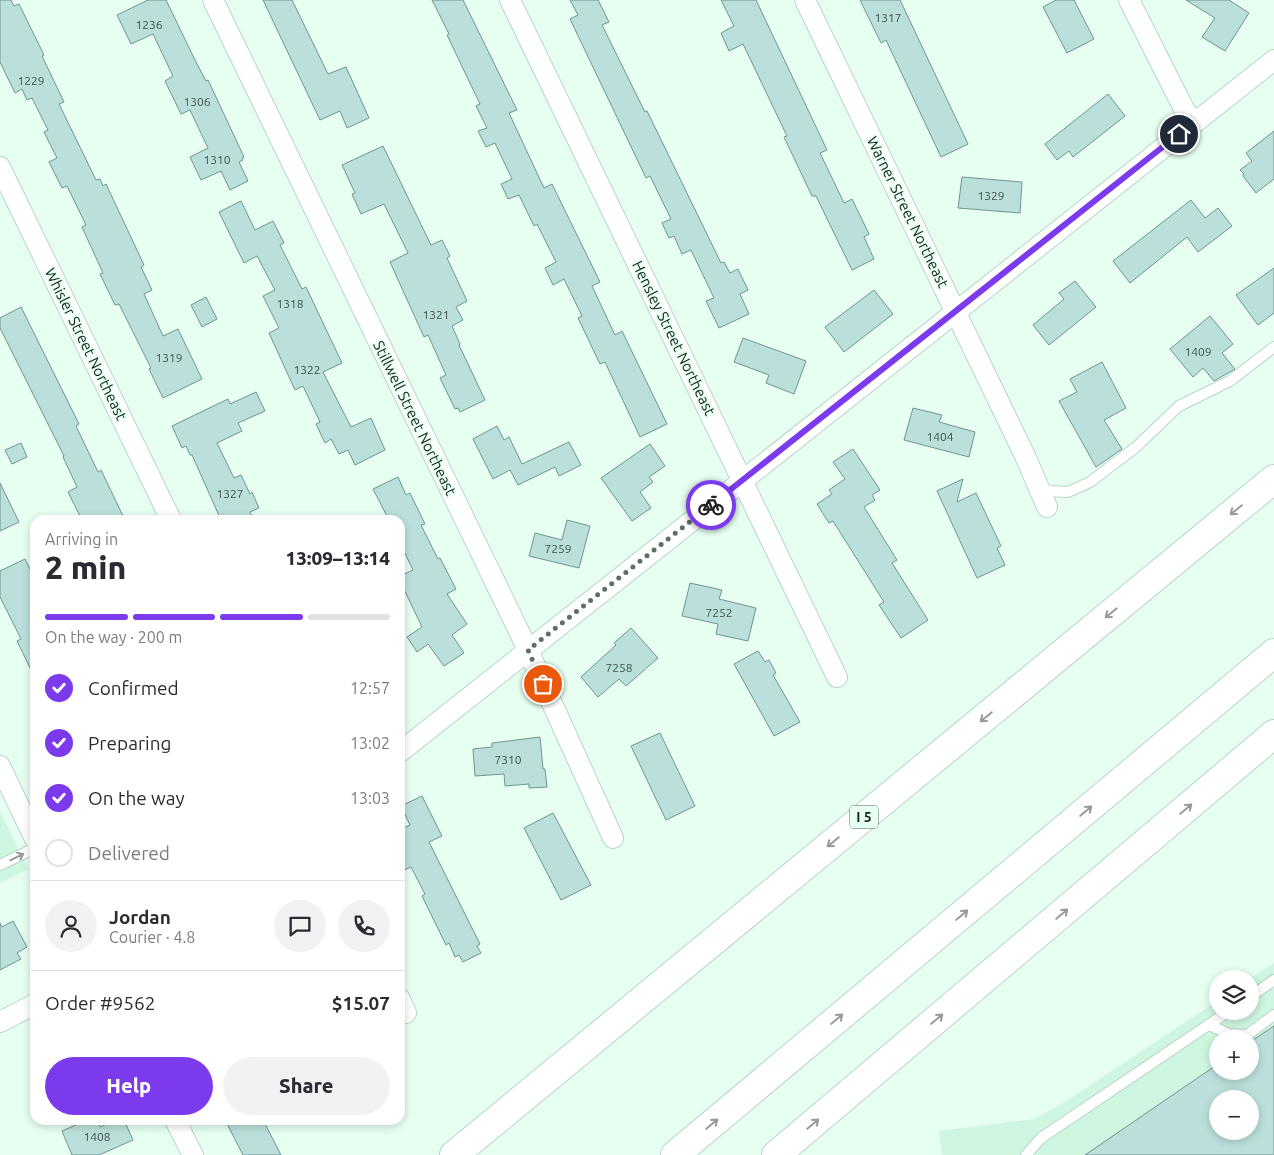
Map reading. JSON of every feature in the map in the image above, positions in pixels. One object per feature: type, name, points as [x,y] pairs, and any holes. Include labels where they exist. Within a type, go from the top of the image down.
[{"type":"highway","name":"I 5","points":[[454,1155],[1274,479]]},
{"type":"highway","points":[[675,1155],[1274,653]]},
{"type":"highway","points":[[776,1155],[1274,734]]},
{"type":"street","name":"Stillwell Street Northeast","points":[[213,0],[528,650],[613,838]]},
{"type":"street","name":"Hensley Street Northeast","points":[[510,0],[837,677]]},
{"type":"street","name":"Warner Street Northeast","points":[[806,0],[956,311],[1047,507]]},
{"type":"street","points":[[1129,0],[1183,107],[1194,123]]},
{"type":"street","points":[[405,748],[1274,60]]},
{"type":"street","name":"Whisler Street Northeast","points":[[0,167],[169,515]]},
{"type":"street","points":[[0,766],[30,829]]},
{"type":"street","points":[[0,1022],[30,1007]]},
{"type":"street","points":[[178,1125],[193,1155]]},
{"type":"lane","points":[[1039,487],[1050,491],[1068,492],[1090,482],[1136,447],[1179,406],[1230,381],[1274,347]]},
{"type":"lane","points":[[0,865],[30,850]]},
{"type":"lane","points":[[1259,991],[1274,980]]},
{"type":"lane","points":[[1209,1025],[1229,1034],[1248,1034],[1274,1015]]},
{"type":"lane","points":[[1026,1155],[1041,1138],[1216,1020]]},
{"type":"shaded area","points":[[0,811],[28,869],[0,883]]},
{"type":"shaded area","points":[[1274,963],[1274,1155],[942,1155],[939,1131],[1034,1119],[1065,1102],[1209,1006],[1209,1020],[1259,1020],[1259,973]]},
{"type":"building","points":[[0,0],[11,0],[14,6],[19,4],[64,102],[59,104],[96,180],[100,179],[103,186],[106,184],[144,265],[141,267],[152,290],[144,294],[163,336],[178,329],[202,379],[163,398],[149,369],[151,368],[119,304],[115,305],[100,274],[103,273],[82,227],[86,225],[67,186],[62,188],[49,162],[57,158],[44,132],[48,130],[32,98],[27,100],[22,89],[15,93],[0,62]]},
{"type":"building","points":[[148,0],[166,0],[206,81],[208,80],[244,157],[239,162],[248,181],[230,190],[221,171],[201,180],[190,157],[208,148],[190,110],[181,114],[165,81],[173,76],[153,34],[131,44],[117,15]]},
{"type":"building","points":[[263,0],[292,0],[328,74],[346,67],[369,118],[347,128],[340,111],[320,120]]},
{"type":"building","points":[[432,0],[463,0],[517,110],[509,113],[544,188],[552,184],[600,282],[592,286],[615,335],[622,331],[667,424],[640,437],[605,362],[600,364],[578,318],[582,316],[564,279],[553,285],[545,268],[556,262],[537,224],[534,226],[519,195],[508,199],[501,184],[512,179],[495,143],[486,147],[478,131],[487,128],[476,106],[480,104]]},
{"type":"building","points":[[570,0],[598,0],[609,22],[602,25],[645,112],[647,111],[721,263],[724,262],[730,273],[738,269],[748,290],[740,294],[749,314],[719,328],[706,301],[714,298],[691,250],[682,254],[674,236],[669,238],[662,223],[671,219],[650,176],[646,178],[570,19],[578,15]]},
{"type":"building","points":[[721,0],[756,0],[827,150],[820,153],[844,203],[852,199],[869,234],[864,237],[874,259],[852,270],[816,196],[812,196],[784,137],[787,136],[743,44],[729,51],[721,33],[734,26]]},
{"type":"building","points":[[860,0],[900,0],[968,144],[941,157],[886,40],[881,43]]},
{"type":"building","points":[[1056,0],[1074,0],[1094,39],[1067,53],[1043,7]]},
{"type":"building","points":[[1186,0],[1229,0],[1249,13],[1225,51],[1202,37],[1215,18]]},
{"type":"building","points":[[1108,94],[1125,116],[1073,157],[1069,151],[1057,160],[1045,144]]},
{"type":"building","points":[[1274,131],[1274,179],[1256,193],[1240,170],[1252,161],[1246,153]]},
{"type":"building","points":[[383,146],[431,245],[442,240],[450,256],[447,258],[467,301],[456,307],[463,320],[452,326],[485,400],[460,412],[458,408],[455,409],[440,378],[446,375],[428,335],[424,337],[390,262],[408,253],[384,204],[361,214],[352,194],[355,193],[342,165]]},
{"type":"building","points":[[962,177],[1022,182],[1020,213],[958,208]]},
{"type":"building","points":[[1191,200],[1205,218],[1218,208],[1232,226],[1198,252],[1187,237],[1130,283],[1113,261]]},
{"type":"building","points":[[241,201],[255,230],[273,221],[284,243],[280,245],[302,289],[306,287],[342,363],[323,372],[351,427],[371,418],[385,450],[355,465],[348,450],[339,454],[331,439],[325,443],[316,424],[320,422],[303,386],[295,390],[269,333],[279,328],[263,296],[275,290],[257,256],[244,263],[219,212]]},
{"type":"building","points":[[1274,268],[1274,313],[1258,325],[1236,295]]},
{"type":"building","points":[[1075,281],[1096,307],[1049,345],[1033,325],[1064,299],[1059,293]]},
{"type":"building","points":[[874,290],[893,314],[844,352],[825,327]]},
{"type":"building","points":[[206,297],[217,319],[202,327],[191,305]]},
{"type":"building","points":[[21,307],[79,424],[76,426],[98,472],[101,470],[123,515],[80,515],[68,492],[77,487],[64,456],[0,328],[0,318]]},
{"type":"building","points":[[1210,316],[1233,344],[1222,353],[1235,369],[1214,381],[1203,368],[1193,377],[1170,349]]},
{"type":"building","points":[[743,338],[806,361],[794,394],[766,383],[769,375],[734,362]]},
{"type":"building","points":[[1102,362],[1126,408],[1104,420],[1122,449],[1096,467],[1059,401],[1077,392],[1070,379]]},
{"type":"building","points":[[256,392],[265,411],[238,423],[242,431],[217,443],[234,478],[241,475],[250,494],[252,492],[259,508],[250,512],[252,515],[219,515],[192,455],[190,455],[186,446],[182,448],[172,426],[228,399],[230,404]]},
{"type":"building","points":[[913,408],[942,415],[939,422],[975,432],[969,457],[904,440]]},
{"type":"building","points":[[497,426],[504,440],[509,437],[522,464],[569,442],[581,465],[559,476],[555,467],[518,485],[510,470],[493,479],[473,439]]},
{"type":"building","points":[[21,443],[27,457],[12,464],[5,450]]},
{"type":"building","points":[[650,444],[665,466],[649,477],[653,482],[640,492],[651,508],[632,521],[601,478]]},
{"type":"building","points":[[853,449],[880,490],[872,495],[875,500],[864,507],[897,560],[892,563],[928,620],[901,638],[879,605],[884,602],[833,521],[829,523],[817,504],[832,494],[829,490],[845,479],[833,462]]},
{"type":"building","points":[[398,477],[406,495],[410,493],[425,524],[421,525],[456,589],[447,594],[467,624],[452,635],[464,653],[444,666],[428,644],[417,652],[407,637],[422,627],[405,591],[405,574],[413,570],[405,553],[405,515],[386,515],[373,489]]},
{"type":"building","points":[[963,479],[957,502],[976,493],[1001,546],[997,548],[1005,565],[977,578],[937,491]]},
{"type":"building","points":[[0,483],[19,522],[0,531]]},
{"type":"building","points":[[567,520],[590,526],[579,568],[529,556],[535,533],[562,540]]},
{"type":"building","points":[[25,559],[30,569],[30,668],[17,641],[21,639],[0,597],[0,571]]},
{"type":"building","points":[[690,583],[722,590],[719,599],[756,608],[748,641],[716,634],[718,624],[682,616]]},
{"type":"building","points":[[631,628],[658,658],[626,686],[619,679],[598,697],[581,677],[616,645],[614,643]]},
{"type":"building","points":[[758,651],[765,662],[769,660],[776,673],[773,675],[800,722],[774,736],[734,664]]},
{"type":"building","points":[[660,733],[695,806],[666,820],[631,746]]},
{"type":"building","points":[[540,737],[547,787],[529,788],[529,784],[505,786],[504,774],[475,776],[473,749],[492,747],[492,743]]},
{"type":"building","points":[[422,796],[442,836],[429,842],[480,944],[477,946],[481,953],[463,962],[459,955],[455,957],[449,943],[446,945],[422,896],[425,894],[411,867],[405,870],[405,828],[410,825],[405,814],[405,804]]},
{"type":"building","points":[[553,813],[591,885],[561,900],[524,828]]},
{"type":"building","points":[[13,921],[27,947],[17,953],[21,959],[0,970],[0,923],[2,927]]},
{"type":"building","points":[[1274,1026],[1274,1155],[1085,1155],[1209,1070],[1209,1080],[1259,1080],[1259,1036]]},
{"type":"building","points":[[76,1125],[99,1125],[100,1127],[104,1125],[126,1125],[133,1140],[99,1155],[72,1155],[62,1131]]},
{"type":"building","points":[[228,1125],[266,1125],[281,1155],[243,1155]]},
{"type":"way so far","points":[[543,684],[528,650],[711,505]]},
{"type":"route","points":[[711,505],[1179,134]]}]
